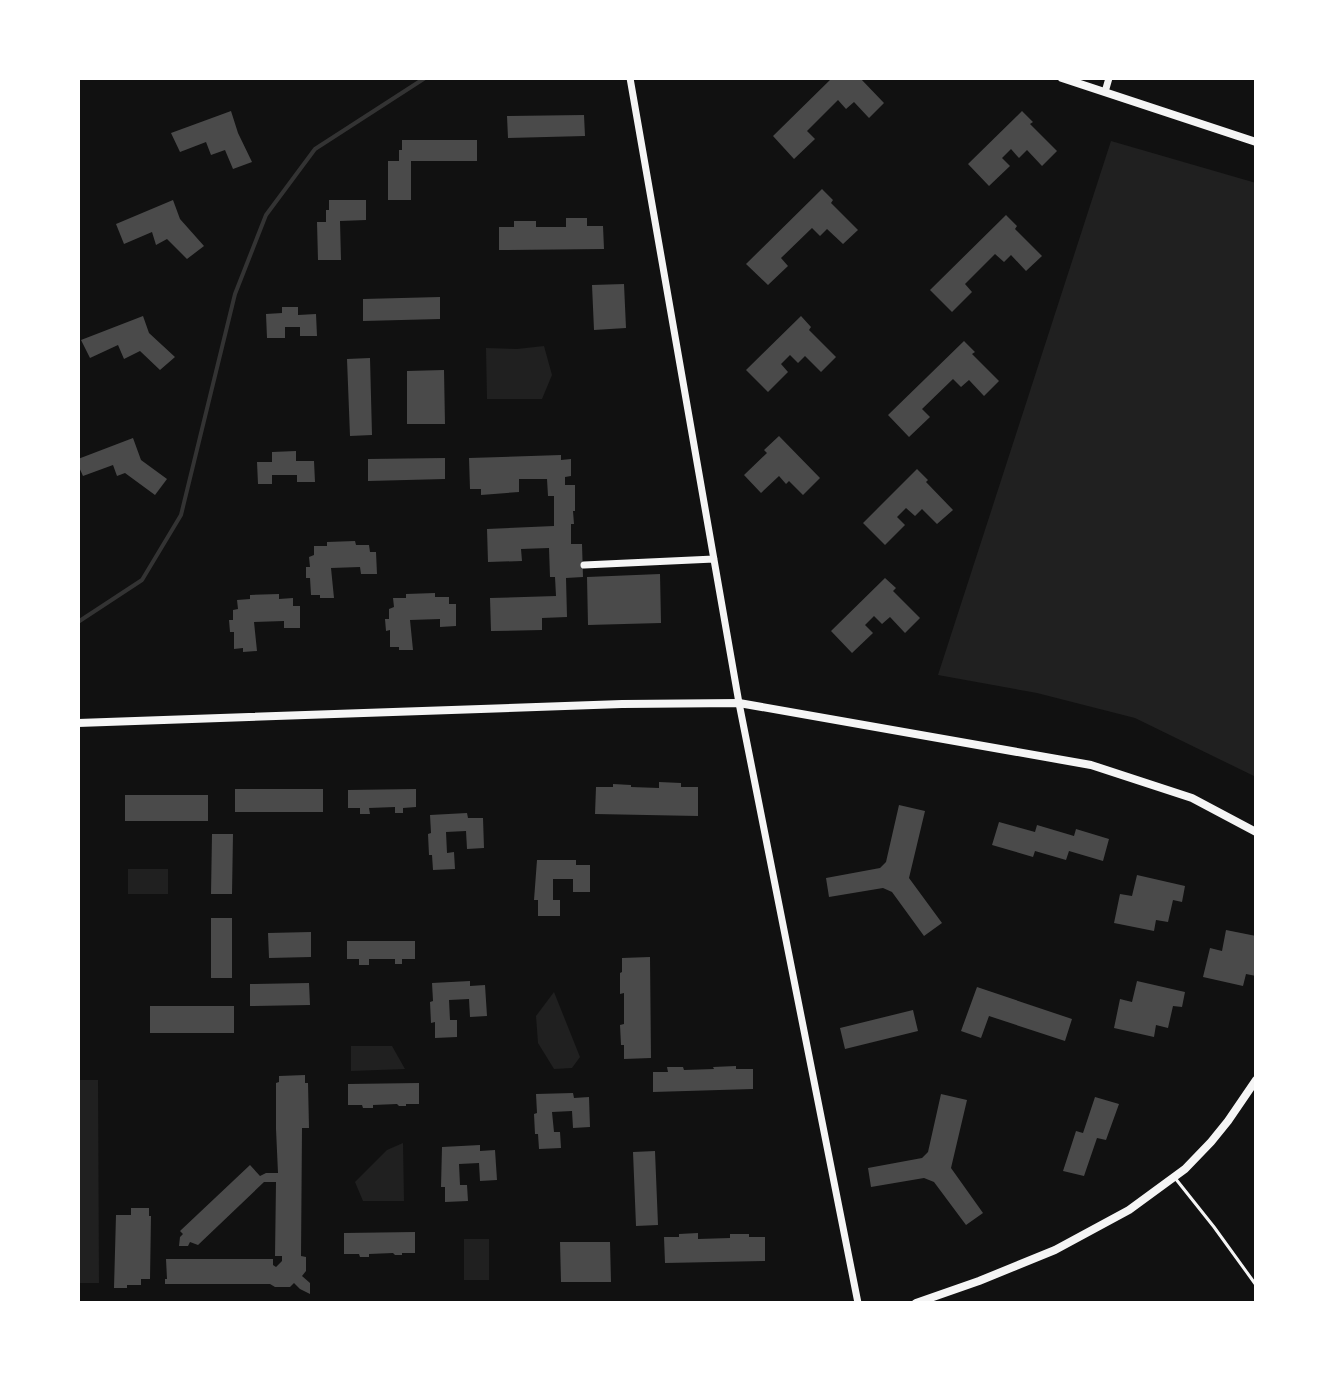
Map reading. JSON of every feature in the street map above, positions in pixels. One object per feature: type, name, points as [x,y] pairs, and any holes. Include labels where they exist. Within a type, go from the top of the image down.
[{"type":"street","points":[[630,78],[739,703],[858,1303]]},
{"type":"street","points":[[1062,78],[1256,142]]},
{"type":"street","points":[[1105,92],[1109,78]]},
{"type":"street","points":[[584,565],[714,559]]},
{"type":"street","points":[[78,723],[622,704],[739,703],[1091,765],[1192,798],[1256,832]]},
{"type":"street","points":[[916,1303],[1055,1250],[1129,1210],[1175,1178],[1211,1142],[1256,1080]]},
{"type":"lane","points":[[1175,1178],[1256,1285]]},
{"type":"shaded area","points":[[1111,141],[1256,183],[1256,777],[1135,718],[1037,693],[938,675]]},
{"type":"shaded area","points":[[544,346],[552,375],[542,399],[487,399],[486,348]]},
{"type":"shaded area","points":[[128,869],[168,869],[168,894],[128,894]]},
{"type":"shaded area","points":[[554,992],[580,1057],[572,1068],[554,1069],[538,1043],[536,1016]]},
{"type":"shaded area","points":[[351,1046],[392,1046],[405,1069],[351,1071]]},
{"type":"shaded area","points":[[78,1080],[98,1080],[99,1283],[78,1283]]},
{"type":"shaded area","points":[[403,1143],[404,1201],[363,1201],[355,1182],[387,1150]]},
{"type":"shaded area","points":[[464,1239],[489,1239],[489,1280],[464,1280]]},
{"type":"building","points":[[832,78],[860,78],[884,103],[869,118],[854,102],[846,109],[838,100],[807,131],[815,139],[794,159],[773,136]]},
{"type":"building","points":[[231,111],[252,162],[233,169],[225,150],[211,155],[206,142],[180,152],[171,133]]},
{"type":"building","points":[[1022,111],[1033,122],[1030,124],[1057,151],[1042,166],[1027,150],[1019,158],[1011,149],[1002,158],[1010,166],[989,186],[968,164]]},
{"type":"building","points":[[584,115],[585,136],[508,138],[507,116]]},
{"type":"building","points":[[402,140],[477,140],[477,161],[411,161],[411,200],[388,200],[388,161],[399,161]]},
{"type":"building","points":[[822,189],[833,200],[831,203],[858,230],[843,244],[827,229],[820,236],[812,228],[781,258],[788,266],[768,285],[746,264]]},
{"type":"building","points":[[173,200],[180,219],[204,246],[187,259],[167,239],[156,245],[152,232],[124,244],[116,224]]},
{"type":"building","points":[[329,200],[366,200],[366,220],[340,221],[341,260],[318,260],[317,222],[326,222]]},
{"type":"building","points":[[1006,215],[1017,226],[1015,229],[1042,256],[1026,271],[1011,255],[1004,262],[995,254],[965,284],[972,292],[952,312],[930,290]]},
{"type":"building","points":[[566,218],[587,218],[587,226],[603,226],[604,249],[499,250],[499,227],[514,227],[514,221],[536,221],[536,227],[566,227]]},
{"type":"building","points":[[624,284],[626,328],[594,330],[592,285]]},
{"type":"building","points":[[440,297],[440,319],[363,321],[363,299]]},
{"type":"building","points":[[282,307],[298,307],[298,315],[316,314],[317,336],[300,336],[300,327],[285,327],[285,338],[267,338],[266,314],[282,313]]},
{"type":"building","points":[[143,316],[149,333],[175,357],[160,370],[140,351],[124,359],[118,345],[90,358],[81,340]]},
{"type":"building","points":[[801,316],[811,327],[809,330],[836,357],[821,372],[805,356],[798,363],[790,355],[781,364],[788,372],[768,392],[746,370]]},
{"type":"building","points":[[964,341],[975,352],[972,354],[999,381],[984,396],[969,380],[961,387],[953,379],[922,409],[930,417],[909,437],[888,415]]},
{"type":"building","points":[[370,358],[372,435],[350,436],[347,359]]},
{"type":"building","points":[[444,370],[445,424],[407,424],[407,371]]},
{"type":"building","points":[[779,436],[820,478],[803,495],[779,476],[761,493],[744,475],[767,453],[764,450]]},
{"type":"building","points":[[133,438],[141,460],[167,479],[155,495],[125,473],[117,476],[113,465],[83,476],[78,459]]},
{"type":"building","points":[[296,451],[296,461],[314,461],[315,482],[297,482],[297,475],[272,475],[272,484],[258,484],[257,462],[272,462],[272,452]]},
{"type":"building","points":[[561,455],[561,460],[571,459],[571,476],[565,477],[565,485],[575,485],[571,544],[582,544],[583,577],[566,578],[567,617],[542,618],[542,630],[491,631],[490,598],[556,596],[555,577],[550,577],[549,548],[521,549],[522,561],[488,562],[487,529],[554,526],[554,496],[548,496],[547,479],[519,479],[519,492],[481,495],[481,489],[470,489],[469,458]]},
{"type":"building","points":[[445,458],[445,479],[368,481],[368,459]]},
{"type":"building","points":[[917,469],[953,510],[937,524],[922,509],[915,516],[906,508],[897,517],[905,525],[885,545],[863,523]]},
{"type":"building","points":[[355,541],[356,545],[369,545],[370,552],[376,552],[377,574],[361,574],[360,567],[331,568],[334,598],[311,595],[306,567],[310,567],[309,557],[314,555],[314,546]]},
{"type":"building","points":[[660,574],[661,623],[588,625],[587,577]]},
{"type":"building","points":[[885,578],[896,588],[893,591],[920,618],[905,633],[890,617],[882,624],[874,616],[865,625],[873,633],[852,653],[831,631]]},
{"type":"building","points":[[435,593],[435,597],[449,597],[449,604],[456,604],[456,626],[440,627],[440,619],[410,620],[413,650],[390,647],[390,630],[386,631],[385,619],[389,619],[389,609],[394,607],[393,598],[406,598],[406,594]]},
{"type":"building","points":[[279,594],[279,599],[293,598],[293,606],[300,606],[300,628],[284,628],[284,621],[254,622],[257,651],[234,649],[234,632],[230,632],[229,620],[233,620],[233,610],[238,609],[237,600],[250,599],[250,595]]},
{"type":"building","points":[[659,782],[698,787],[698,816],[595,814],[596,787],[613,787],[613,784],[659,788]]},
{"type":"building","points":[[235,789],[323,789],[323,812],[235,812]]},
{"type":"building","points":[[416,789],[416,807],[403,808],[403,813],[395,813],[395,807],[369,808],[370,814],[360,814],[360,808],[348,808],[348,790]]},
{"type":"building","points":[[125,795],[208,795],[208,821],[125,821]]},
{"type":"building","points":[[899,805],[925,811],[909,878],[942,923],[924,936],[892,892],[883,888],[829,897],[826,878],[880,868],[886,862]]},
{"type":"building","points":[[467,813],[468,818],[483,818],[484,848],[467,849],[466,831],[446,832],[447,853],[454,852],[455,869],[433,870],[432,855],[429,855],[430,815]]},
{"type":"building","points":[[999,822],[1035,832],[1037,825],[1074,836],[1076,829],[1109,839],[1103,861],[1069,851],[1066,860],[1035,851],[1033,857],[992,845]]},
{"type":"building","points":[[212,834],[233,834],[232,894],[211,894]]},
{"type":"building","points":[[537,860],[576,860],[576,865],[590,865],[590,892],[573,892],[573,879],[553,879],[553,900],[560,900],[560,916],[538,916],[538,900],[534,900]]},
{"type":"building","points":[[1137,875],[1185,886],[1182,902],[1173,900],[1168,922],[1156,920],[1154,931],[1114,923],[1120,894],[1132,896]]},
{"type":"building","points":[[211,918],[232,918],[232,978],[211,978]]},
{"type":"building","points":[[1226,930],[1256,936],[1256,976],[1246,974],[1243,986],[1203,977],[1210,948],[1222,951]]},
{"type":"building","points":[[311,932],[311,957],[269,958],[268,933]]},
{"type":"building","points":[[347,941],[415,941],[415,959],[402,959],[402,964],[395,964],[395,959],[369,959],[369,965],[359,965],[359,959],[347,959]]},
{"type":"building","points":[[650,957],[651,1058],[624,1059],[620,1025],[624,1024],[624,993],[620,994],[622,958]]},
{"type":"building","points":[[470,981],[470,986],[485,985],[487,1016],[470,1017],[469,999],[449,1000],[450,1020],[457,1020],[457,1037],[435,1038],[435,1022],[431,1023],[432,983]]},
{"type":"building","points":[[1137,981],[1185,992],[1182,1007],[1173,1006],[1168,1028],[1156,1025],[1154,1037],[1114,1028],[1120,999],[1132,1002]]},
{"type":"building","points":[[309,983],[310,1005],[250,1006],[250,984]]},
{"type":"building","points":[[977,987],[1072,1019],[1065,1041],[989,1016],[981,1038],[961,1031]]},
{"type":"building","points":[[150,1006],[234,1006],[234,1033],[150,1033]]},
{"type":"building","points":[[913,1010],[918,1031],[845,1049],[840,1028]]},
{"type":"building","points":[[736,1066],[736,1069],[753,1069],[753,1089],[653,1092],[653,1072],[668,1072],[667,1067],[683,1067],[684,1070]]},
{"type":"building","points":[[305,1075],[309,1128],[302,1128],[301,1256],[306,1257],[306,1271],[302,1276],[310,1283],[310,1294],[294,1283],[290,1287],[270,1284],[165,1284],[166,1259],[273,1259],[276,1267],[282,1261],[282,1256],[275,1256],[276,1182],[264,1182],[198,1245],[190,1242],[188,1246],[179,1246],[183,1234],[180,1231],[250,1165],[260,1176],[278,1173],[276,1083],[279,1076]]},
{"type":"building","points":[[419,1083],[419,1104],[373,1105],[373,1108],[348,1105],[348,1084]]},
{"type":"building","points":[[573,1093],[574,1098],[589,1097],[590,1127],[573,1128],[572,1111],[552,1112],[554,1132],[560,1132],[561,1148],[539,1149],[538,1134],[535,1134],[536,1094]]},
{"type":"building","points":[[941,1094],[967,1100],[951,1168],[983,1213],[966,1225],[934,1182],[924,1178],[871,1187],[868,1168],[922,1158],[928,1152]]},
{"type":"building","points":[[1095,1097],[1119,1104],[1106,1140],[1097,1138],[1084,1176],[1063,1171],[1076,1131],[1083,1133]]},
{"type":"building","points":[[480,1145],[480,1151],[495,1150],[497,1180],[480,1181],[479,1163],[459,1164],[460,1185],[467,1185],[468,1201],[445,1202],[445,1187],[441,1187],[442,1147]]},
{"type":"building","points":[[655,1151],[658,1225],[636,1226],[633,1152]]},
{"type":"building","points":[[131,1208],[149,1208],[150,1279],[141,1279],[141,1285],[114,1288],[116,1215],[131,1215]]},
{"type":"building","points":[[415,1232],[415,1253],[369,1254],[369,1257],[344,1254],[344,1233]]},
{"type":"building","points":[[698,1233],[698,1239],[730,1238],[730,1234],[765,1237],[765,1261],[665,1263],[664,1237]]},
{"type":"building","points":[[560,1242],[610,1242],[611,1282],[561,1282]]},
{"type":"waterway","points":[[78,622],[142,580],[181,515],[235,294],[266,215],[315,149],[425,78]]}]
